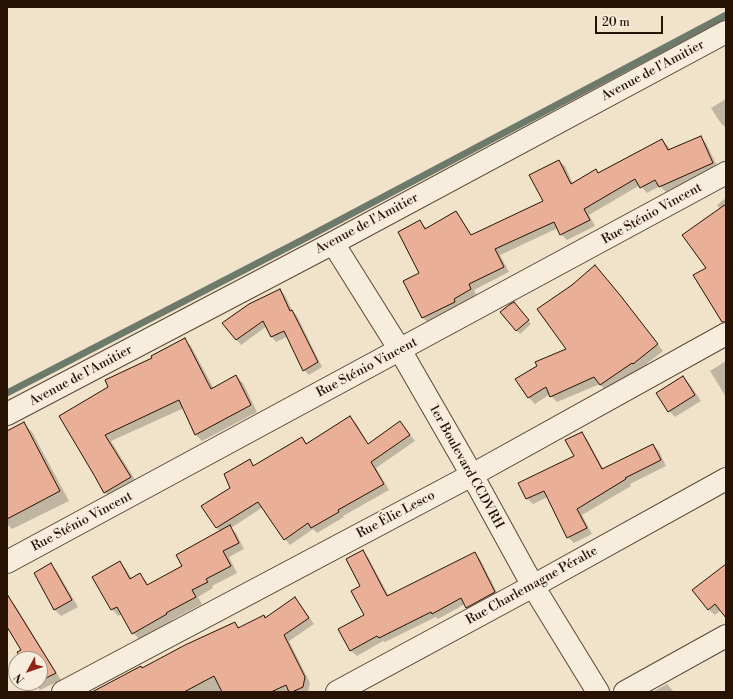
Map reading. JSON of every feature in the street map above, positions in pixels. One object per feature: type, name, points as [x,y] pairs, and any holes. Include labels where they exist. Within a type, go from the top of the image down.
[{"type":"street","name":"Avenue de l'Amitier","points":[[7,414],[726,32]]},
{"type":"street","name":"Rue Sténio Vincent","points":[[7,562],[726,173]]},
{"type":"street","name":"1er Boulevard CCDVRH","points":[[333,242],[400,350],[472,475],[533,586],[598,692]]},
{"type":"street","name":"Rue Élie Lesco","points":[[64,692],[472,475],[726,334]]},
{"type":"street","name":"Rue Charlemagne Péralte","points":[[337,692],[726,479]]},
{"type":"street","points":[[625,692],[726,636]]},
{"type":"building","points":[[701,136],[713,163],[659,187],[655,180],[640,188],[635,179],[584,209],[590,220],[560,235],[554,222],[495,249],[504,267],[469,284],[471,289],[454,299],[455,302],[422,318],[403,281],[419,273],[398,232],[420,220],[425,229],[456,211],[471,235],[543,201],[529,175],[559,160],[571,184],[596,169],[598,173],[662,139],[668,150]]},
{"type":"building","points":[[726,204],[726,322],[722,322],[693,275],[706,268],[682,235]]},
{"type":"building","points":[[595,265],[658,344],[633,364],[632,363],[600,385],[594,377],[550,397],[546,387],[528,398],[515,379],[537,366],[535,362],[566,349],[537,309],[572,285]]},
{"type":"building","points":[[280,289],[290,311],[292,310],[318,362],[303,371],[284,331],[271,337],[263,321],[236,340],[222,323],[249,304]]},
{"type":"building","points":[[514,302],[529,320],[516,331],[500,312]]},
{"type":"building","points":[[185,338],[211,389],[236,375],[251,405],[195,435],[179,400],[105,435],[131,477],[104,493],[59,416],[108,387],[105,380],[152,358],[151,356]]},
{"type":"building","points":[[683,376],[695,395],[668,412],[656,393]]},
{"type":"building","points":[[350,416],[368,444],[400,421],[410,435],[371,462],[384,484],[338,510],[339,512],[311,528],[308,523],[284,540],[258,502],[216,528],[201,506],[230,488],[224,474],[250,459],[253,466],[302,437],[306,444]]},
{"type":"building","points":[[24,422],[60,491],[7,519],[7,431]]},
{"type":"building","points":[[582,432],[602,469],[653,444],[661,460],[625,478],[626,479],[577,509],[587,528],[567,538],[544,491],[526,499],[518,483],[574,456],[565,440]]},
{"type":"building","points":[[230,525],[239,543],[223,551],[231,566],[206,579],[208,582],[192,590],[196,597],[132,634],[117,607],[111,610],[92,577],[120,561],[130,579],[140,573],[147,585],[182,566],[176,555]]},
{"type":"building","points":[[363,550],[387,596],[475,552],[495,592],[466,608],[461,598],[432,614],[431,612],[379,638],[377,636],[350,651],[338,629],[364,615],[351,591],[360,586],[346,559]]},
{"type":"building","points":[[51,563],[72,600],[54,610],[34,573]]},
{"type":"building","points":[[726,564],[726,618],[715,604],[708,610],[692,590]]},
{"type":"building","points":[[7,594],[42,651],[19,651],[21,650],[7,627]]},
{"type":"building","points":[[295,597],[309,618],[284,635],[305,677],[303,687],[292,692],[289,692],[286,685],[271,692],[222,692],[214,676],[184,692],[92,692],[141,666],[142,668],[185,645],[235,622],[238,628],[264,615],[265,618]]},
{"type":"building","points":[[48,660],[56,673],[48,677]]},
{"type":"waterway","points":[[7,393],[304,239],[726,15]]}]
